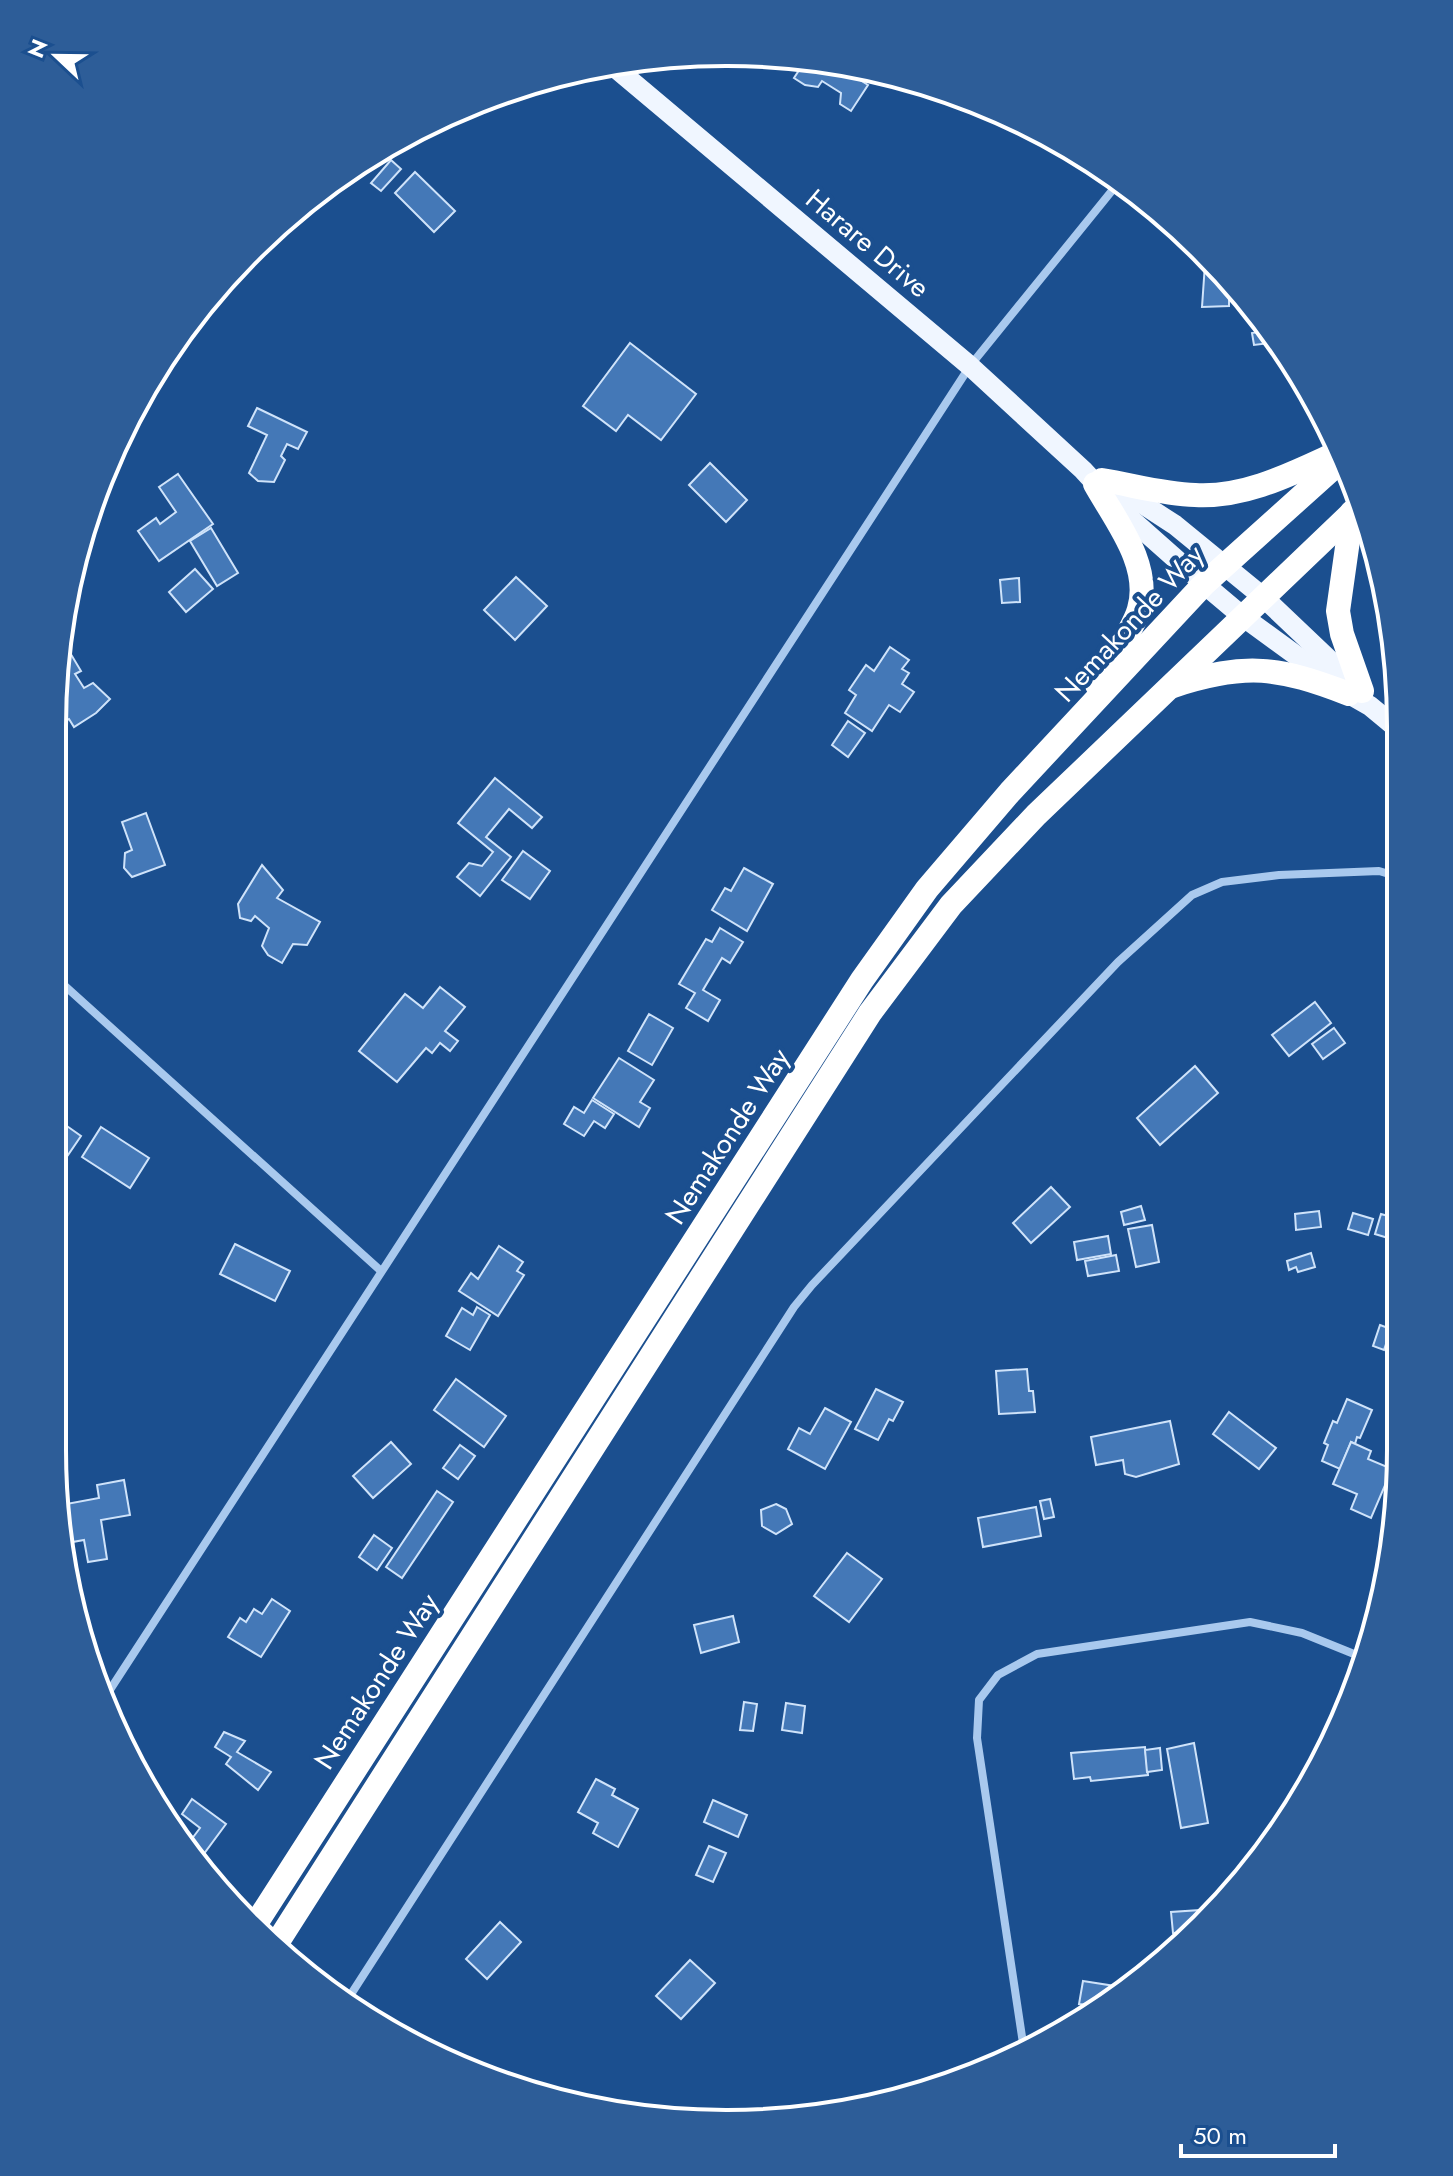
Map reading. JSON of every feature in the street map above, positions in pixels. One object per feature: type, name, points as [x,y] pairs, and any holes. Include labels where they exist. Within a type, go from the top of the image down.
[{"type":"highway","points":[[1093,478],[1194,495],[1217,495],[1250,489],[1329,456]]},
{"type":"highway","name":"Nemakonde Way","points":[[260,1918],[862,980],[927,889],[1010,792],[1204,584],[1334,467]]},
{"type":"highway","points":[[1076,722],[1139,610],[1141,588],[1130,545],[1093,478]]},
{"type":"highway","points":[[1263,597],[1351,512]]},
{"type":"highway","points":[[1354,520],[1338,611],[1360,697]]},
{"type":"highway","name":"Nemakonde Way","points":[[281,1937],[870,1013],[903,966],[951,905],[1025,826],[1263,597]]},
{"type":"highway","points":[[1165,689],[1200,677],[1259,669],[1306,677],[1360,697]]},
{"type":"main road","name":"Harare Drive","points":[[624,75],[970,366],[1093,478],[1116,506],[1204,584],[1242,616],[1360,697]]},
{"type":"main road","name":"Harare Drive","points":[[1093,478],[1150,507],[1263,597],[1360,697],[1387,720]]},
{"type":"street","points":[[111,1689],[970,366],[1112,190]]},
{"type":"street","points":[[352,1993],[667,1502],[794,1307],[812,1285],[1118,962],[1192,895],[1222,882],[1279,875],[1379,871],[1387,873]]},
{"type":"street","points":[[66,987],[381,1271]]},
{"type":"street","points":[[1023,2040],[977,1738],[979,1700],[998,1675],[1037,1654],[1250,1622],[1302,1633],[1354,1654]]},
{"type":"building","points":[[799,70],[855,79],[868,85],[851,111],[840,104],[841,93],[822,81],[818,87],[805,85],[794,78]]},
{"type":"building","points":[[391,160],[401,169],[381,191],[371,183]]},
{"type":"building","points":[[415,172],[455,211],[434,232],[395,193]]},
{"type":"building","points":[[1205,271],[1229,298],[1229,306],[1202,307]]},
{"type":"building","points":[[1257,332],[1265,344],[1254,345],[1252,333]]},
{"type":"building","points":[[630,343],[696,394],[661,440],[628,415],[616,431],[583,406]]},
{"type":"building","points":[[257,408],[307,432],[298,449],[287,444],[281,456],[285,460],[274,482],[258,481],[249,473],[267,435],[248,426]]},
{"type":"building","points":[[710,463],[747,500],[726,522],[689,485]]},
{"type":"building","points":[[178,474],[213,524],[159,561],[138,531],[156,518],[160,524],[176,512],[159,487]]},
{"type":"building","points":[[211,528],[238,573],[217,586],[190,541]]},
{"type":"building","points":[[195,569],[213,589],[186,612],[169,592]]},
{"type":"building","points":[[516,577],[547,606],[515,640],[484,610]]},
{"type":"building","points":[[1019,578],[1020,602],[1002,603],[1000,580]]},
{"type":"building","points":[[890,647],[909,660],[902,669],[909,673],[902,684],[914,692],[900,712],[889,705],[872,731],[845,713],[856,695],[849,690],[866,665],[874,671]]},
{"type":"building","points":[[70,653],[81,671],[75,674],[84,688],[93,683],[110,699],[96,713],[74,727],[69,719],[66,720]]},
{"type":"building","points":[[848,721],[865,733],[848,757],[832,745]]},
{"type":"building","points":[[495,778],[542,817],[532,828],[509,809],[486,837],[511,857],[480,896],[457,877],[469,863],[482,866],[493,852],[458,823]]},
{"type":"building","points":[[146,813],[165,865],[132,877],[124,868],[125,853],[132,850],[122,822]]},
{"type":"building","points":[[523,851],[550,871],[530,899],[502,880]]},
{"type":"building","points":[[262,865],[283,890],[277,898],[320,922],[307,945],[293,944],[282,963],[268,955],[262,946],[269,928],[255,916],[251,921],[240,918],[238,904]]},
{"type":"building","points":[[744,868],[773,884],[747,931],[712,910],[725,888],[731,891]]},
{"type":"building","points":[[720,928],[743,942],[730,963],[722,958],[703,990],[720,1000],[708,1021],[686,1008],[695,993],[679,984],[706,939],[712,942]]},
{"type":"building","points":[[440,987],[465,1007],[445,1031],[458,1041],[450,1051],[440,1043],[432,1053],[426,1048],[397,1082],[359,1051],[405,994],[423,1008]]},
{"type":"building","points":[[1315,1002],[1331,1023],[1289,1056],[1272,1035]]},
{"type":"building","points":[[649,1014],[673,1028],[652,1065],[628,1051]]},
{"type":"building","points":[[1334,1028],[1345,1043],[1323,1059],[1312,1044]]},
{"type":"building","points":[[619,1058],[654,1080],[640,1102],[650,1108],[639,1127],[593,1098]]},
{"type":"building","points":[[1195,1066],[1218,1093],[1160,1145],[1137,1118]]},
{"type":"building","points":[[592,1100],[614,1114],[605,1128],[594,1121],[584,1136],[564,1124],[574,1107],[584,1113]]},
{"type":"building","points":[[66,1125],[81,1136],[68,1155],[66,1154]]},
{"type":"building","points":[[101,1127],[149,1158],[130,1188],[82,1157]]},
{"type":"building","points":[[1051,1187],[1070,1207],[1031,1243],[1013,1223]]},
{"type":"building","points":[[1141,1206],[1145,1220],[1124,1225],[1121,1212]]},
{"type":"building","points":[[1319,1211],[1321,1227],[1296,1230],[1295,1214]]},
{"type":"building","points":[[1353,1213],[1373,1219],[1368,1235],[1348,1229]]},
{"type":"building","points":[[1381,1214],[1387,1216],[1387,1238],[1375,1234]]},
{"type":"building","points":[[1152,1225],[1159,1262],[1136,1267],[1128,1229]]},
{"type":"building","points":[[1108,1236],[1111,1254],[1077,1260],[1074,1242]]},
{"type":"building","points":[[235,1244],[290,1271],[275,1301],[220,1274]]},
{"type":"building","points":[[499,1246],[523,1262],[517,1271],[524,1275],[498,1316],[459,1291],[471,1273],[478,1279]]},
{"type":"building","points":[[1311,1253],[1315,1267],[1298,1272],[1296,1267],[1289,1270],[1287,1261]]},
{"type":"building","points":[[1116,1255],[1119,1271],[1088,1276],[1085,1261]]},
{"type":"building","points":[[477,1307],[490,1315],[470,1350],[446,1336],[462,1308],[473,1315]]},
{"type":"building","points":[[1380,1325],[1387,1328],[1384,1350],[1373,1346]]},
{"type":"building","points":[[1027,1369],[1035,1412],[999,1414],[996,1371]]},
{"type":"building","points":[[456,1379],[506,1416],[484,1447],[434,1410]]},
{"type":"building","points":[[876,1389],[903,1402],[878,1440],[855,1429]]},
{"type":"building","points":[[1347,1399],[1372,1410],[1360,1438],[1357,1437],[1355,1444],[1351,1442],[1340,1469],[1322,1461],[1328,1445],[1324,1443]]},
{"type":"building","points":[[825,1408],[851,1422],[825,1469],[788,1449],[799,1428],[810,1434]]},
{"type":"building","points":[[1229,1412],[1276,1448],[1259,1469],[1213,1434]]},
{"type":"building","points":[[1170,1421],[1179,1464],[1136,1477],[1125,1474],[1123,1460],[1096,1465],[1091,1437]]},
{"type":"building","points":[[391,1442],[411,1464],[373,1498],[353,1476]]},
{"type":"building","points":[[1351,1442],[1371,1451],[1368,1459],[1387,1467],[1386,1482],[1371,1518],[1351,1509],[1357,1494],[1333,1484]]},
{"type":"building","points":[[460,1445],[475,1456],[458,1479],[443,1468]]},
{"type":"building","points":[[124,1480],[130,1515],[101,1520],[107,1559],[88,1562],[84,1540],[73,1542],[68,1504],[99,1498],[97,1485]]},
{"type":"building","points":[[437,1491],[453,1502],[402,1578],[386,1567]]},
{"type":"building","points":[[1050,1499],[1054,1517],[1044,1519],[1040,1501]]},
{"type":"building","points":[[776,1504],[786,1509],[792,1524],[776,1534],[762,1526],[761,1510]]},
{"type":"building","points":[[1036,1507],[1041,1536],[983,1547],[978,1518]]},
{"type":"building","points":[[374,1535],[392,1548],[377,1570],[359,1557]]},
{"type":"building","points":[[847,1553],[882,1579],[849,1622],[814,1596]]},
{"type":"building","points":[[272,1599],[290,1611],[261,1657],[228,1637],[240,1618],[246,1622],[254,1609],[262,1614]]},
{"type":"building","points":[[733,1616],[739,1642],[701,1653],[694,1625]]},
{"type":"building","points":[[744,1702],[757,1704],[753,1731],[740,1730]]},
{"type":"building","points":[[786,1703],[805,1706],[802,1733],[782,1730]]},
{"type":"building","points":[[224,1732],[245,1741],[237,1752],[271,1772],[258,1790],[226,1764],[231,1757],[215,1747]]},
{"type":"building","points":[[1194,1743],[1208,1823],[1181,1828],[1167,1749]]},
{"type":"building","points":[[1145,1747],[1148,1775],[1091,1781],[1090,1777],[1074,1779],[1071,1753]]},
{"type":"building","points":[[1160,1748],[1162,1770],[1147,1772],[1145,1750]]},
{"type":"building","points":[[596,1779],[615,1789],[612,1795],[638,1809],[618,1847],[593,1833],[598,1823],[578,1812]]},
{"type":"building","points":[[192,1799],[226,1824],[204,1854],[192,1838],[200,1828],[182,1814]]},
{"type":"building","points":[[713,1800],[747,1815],[738,1837],[704,1822]]},
{"type":"building","points":[[709,1846],[726,1853],[713,1882],[696,1875]]},
{"type":"building","points":[[1200,1910],[1173,1933],[1171,1912]]},
{"type":"building","points":[[500,1922],[521,1942],[487,1979],[466,1959]]},
{"type":"building","points":[[690,1960],[715,1983],[681,2019],[656,1996]]},
{"type":"building","points":[[1083,1981],[1112,1986],[1084,2005],[1079,2004]]}]
